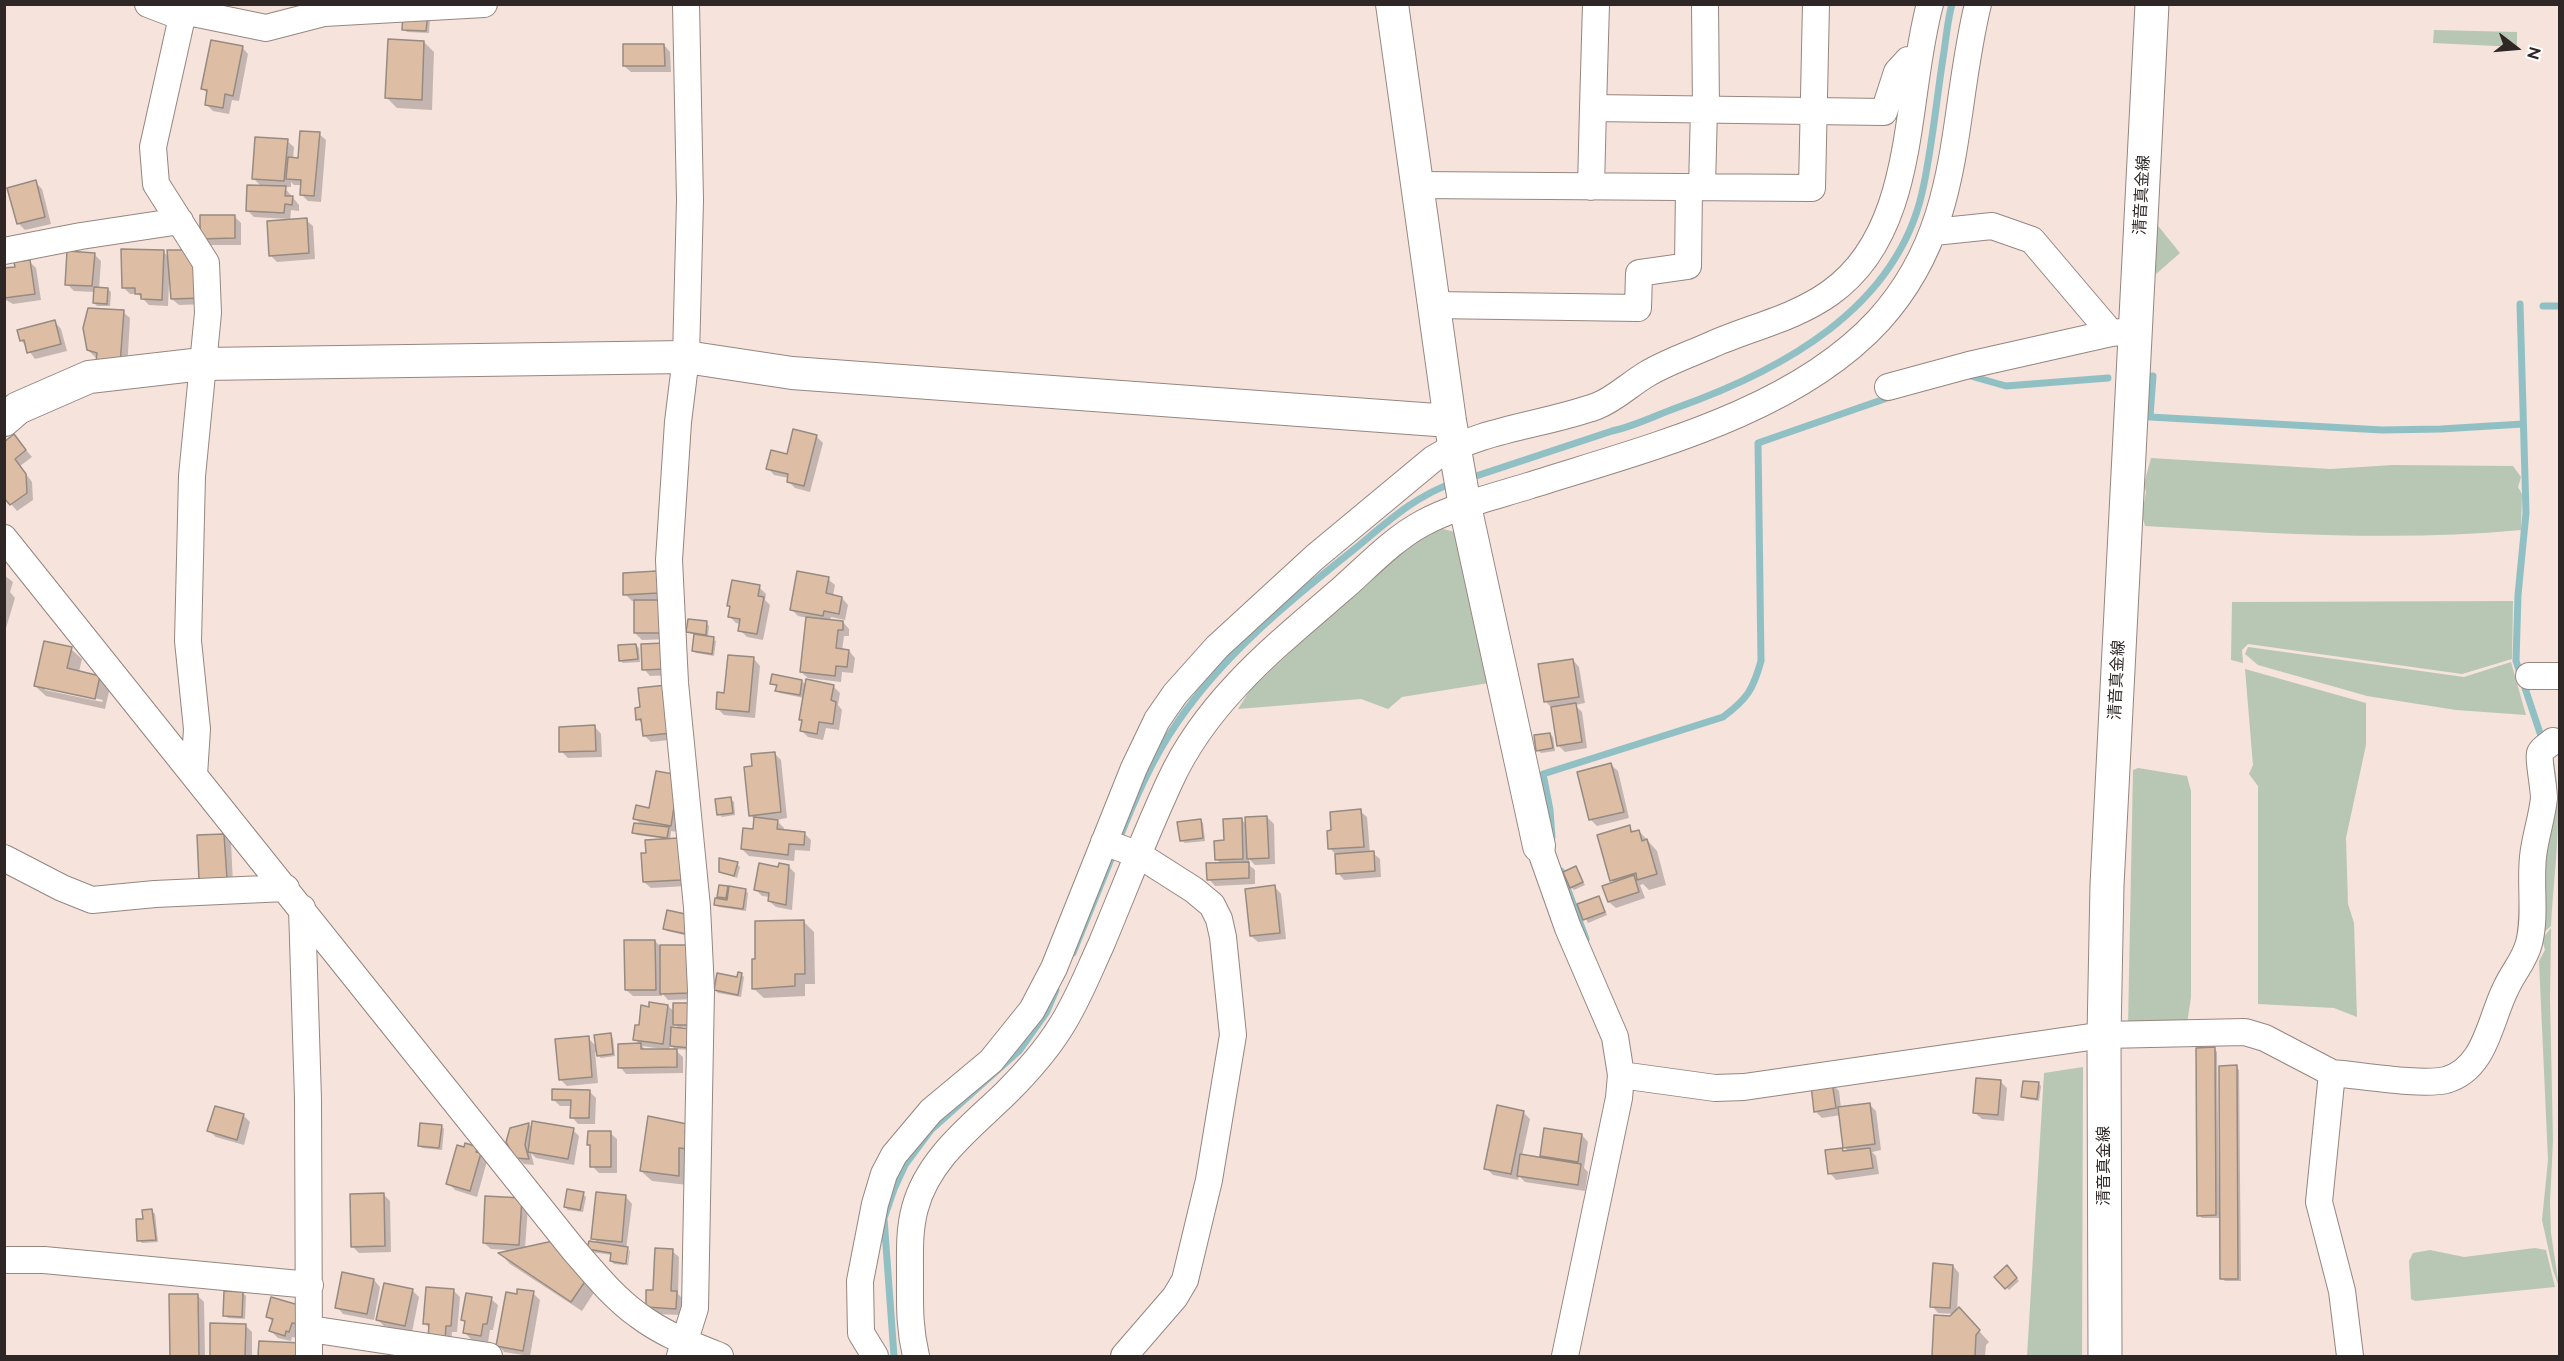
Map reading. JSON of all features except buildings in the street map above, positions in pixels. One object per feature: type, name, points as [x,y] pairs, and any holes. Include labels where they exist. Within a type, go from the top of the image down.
[{"type":"main road","name":"清音真金線","points":[[2105,1356],[2104,1035],[2123,332],[2152,4]]},
{"type":"street","points":[[148,4],[182,17],[193,13],[266,28],[324,13],[484,4]]},
{"type":"street","points":[[682,1349],[695,1308],[701,990],[697,907],[675,683],[669,560],[678,422],[687,357],[690,200],[686,4]]},
{"type":"street","points":[[1392,4],[1458,465],[1539,846],[1568,928],[1615,1037],[1621,1075],[1619,1098],[1565,1356]]},
{"type":"street","points":[[1591,187],[1596,4]]},
{"type":"street","points":[[1434,304],[1638,308],[1639,273],[1688,266],[1705,110],[1705,4]]},
{"type":"street","points":[[1417,185],[1812,188],[1816,4]]},
{"type":"street","points":[[875,1356],[861,1333],[860,1281],[875,1204],[884,1174],[894,1155],[924,1119],[991,1061],[1032,1010],[1120,848],[1206,720],[1242,678],[1397,541],[1420,525],[1458,465],[1599,405],[1648,373],[1734,335],[1800,311],[1830,293],[1855,271],[1874,245],[1888,214],[1906,143],[1917,60],[1930,4]]},
{"type":"street","points":[[4,420],[18,408],[89,377],[202,364],[687,357],[1458,465],[1683,436],[1750,408],[1786,389],[1854,344],[1880,319],[1908,282],[1934,232],[1944,203],[1953,162],[1968,48],[1978,4]]},
{"type":"street","points":[[182,17],[153,147],[156,184],[206,263],[208,313],[192,477],[188,641],[197,729],[194,775]]},
{"type":"street","points":[[1593,108],[1884,112],[1897,72],[1908,60],[1917,60]]},
{"type":"street","points":[[4,251],[81,236],[180,221]]},
{"type":"street","points":[[1934,232],[1992,226],[2032,240],[2123,332]]},
{"type":"street","points":[[1888,387],[1969,365],[2123,332]]},
{"type":"street","points":[[916,1356],[910,1329],[910,1228],[927,1175],[943,1155],[1037,1060],[1059,1030],[1079,995],[1120,848],[1143,747],[1163,711],[1193,672],[1217,647],[1315,557],[1433,459],[1458,465]]},
{"type":"street","points":[[4,538],[592,1271],[638,1315],[682,1349],[720,1356]]},
{"type":"street","points":[[2529,676],[2559,676]]},
{"type":"street","points":[[1621,1075],[1715,1088],[1744,1088],[2104,1035],[2245,1032],[2265,1038],[2331,1079],[2446,1080],[2464,1070],[2476,1058],[2486,1041],[2506,987],[2526,955],[2530,940],[2533,857],[2544,800],[2544,785],[2538,757],[2547,746]]},
{"type":"street","points":[[1120,848],[1194,890],[1212,905],[1223,937],[1233,1035],[1209,1180],[1185,1280],[1175,1297],[1124,1356]]},
{"type":"street","points":[[4,858],[62,888],[92,900],[155,894],[286,888]]},
{"type":"street","points":[[302,908],[308,1100],[309,1356]]},
{"type":"street","points":[[2331,1079],[2319,1202],[2342,1291],[2350,1356]]},
{"type":"street","points":[[4,1260],[44,1260],[310,1285]]},
{"type":"street","points":[[310,1329],[489,1356]]},
{"type":"green space","points":[[2434,30],[2517,32],[2517,47],[2433,43]]},
{"type":"green space","points":[[2155,222],[2180,253],[2156,274]]},
{"type":"green space","points":[[2151,458],[2330,469],[2393,465],[2513,466],[2521,477],[2518,487],[2522,494],[2521,530],[2474,534],[2380,536],[2286,534],[2145,526],[2142,515],[2146,492],[2144,484]]},
{"type":"green space","points":[[1443,529],[1459,533],[1489,683],[1402,697],[1388,709],[1361,699],[1238,709],[1250,690],[1393,556],[1425,535]]},
{"type":"green space","points":[[2513,601],[2512,659],[2462,674],[2248,644],[2242,650],[2243,663],[2231,660],[2232,602]]},
{"type":"green space","points":[[2248,647],[2464,677],[2511,662],[2526,715],[2456,710],[2367,696],[2258,665],[2245,654]]},
{"type":"green space","points":[[2245,669],[2366,703],[2366,745],[2346,838],[2348,904],[2354,923],[2357,1017],[2334,1008],[2258,1004],[2258,786],[2249,774],[2253,765]]},
{"type":"green space","points":[[2553,756],[2556,777],[2558,798],[2556,862],[2551,926],[2541,935],[2544,870],[2557,789]]},
{"type":"green space","points":[[2138,768],[2187,776],[2191,791],[2191,997],[2187,1024],[2128,1026],[2133,770]]},
{"type":"green space","points":[[2551,928],[2553,1140],[2550,1202],[2551,1233],[2559,1287],[2542,1220],[2548,1160],[2539,961],[2545,950],[2542,939]]},
{"type":"green space","points":[[2083,1067],[2082,1356],[2027,1356],[2044,1073]]},
{"type":"green space","points":[[2535,1248],[2546,1250],[2555,1287],[2415,1301],[2411,1299],[2409,1261],[2413,1253],[2430,1250],[2464,1257]]},
{"type":"waterway","points":[[1467,479],[1629,426],[1715,393],[1792,355],[1828,330],[1860,303],[1887,271],[1908,234],[1922,193],[1952,4]]},
{"type":"waterway","points":[[2520,304],[2526,513],[2518,595],[2516,661],[2543,742]]},
{"type":"waterway","points":[[2543,306],[2560,306]]},
{"type":"waterway","points":[[1967,375],[2006,386],[2108,378]]},
{"type":"waterway","points":[[2151,376],[2153,376],[2150,417],[2382,430],[2523,424]]},
{"type":"waterway","points":[[1552,837],[1550,810],[1543,774],[1723,717],[1738,705],[1752,687],[1761,661],[1758,443],[1893,396]]},
{"type":"waterway","points":[[1118,842],[1159,751],[1195,698],[1236,652],[1304,590],[1387,522],[1425,496],[1453,483]]},
{"type":"waterway","points":[[1073,953],[1114,852]]},
{"type":"waterway","points":[[1561,871],[1586,939]]},
{"type":"waterway","points":[[894,1356],[884,1218],[894,1189],[905,1165],[931,1130],[1019,1051],[1046,1013],[1056,990]]}]
